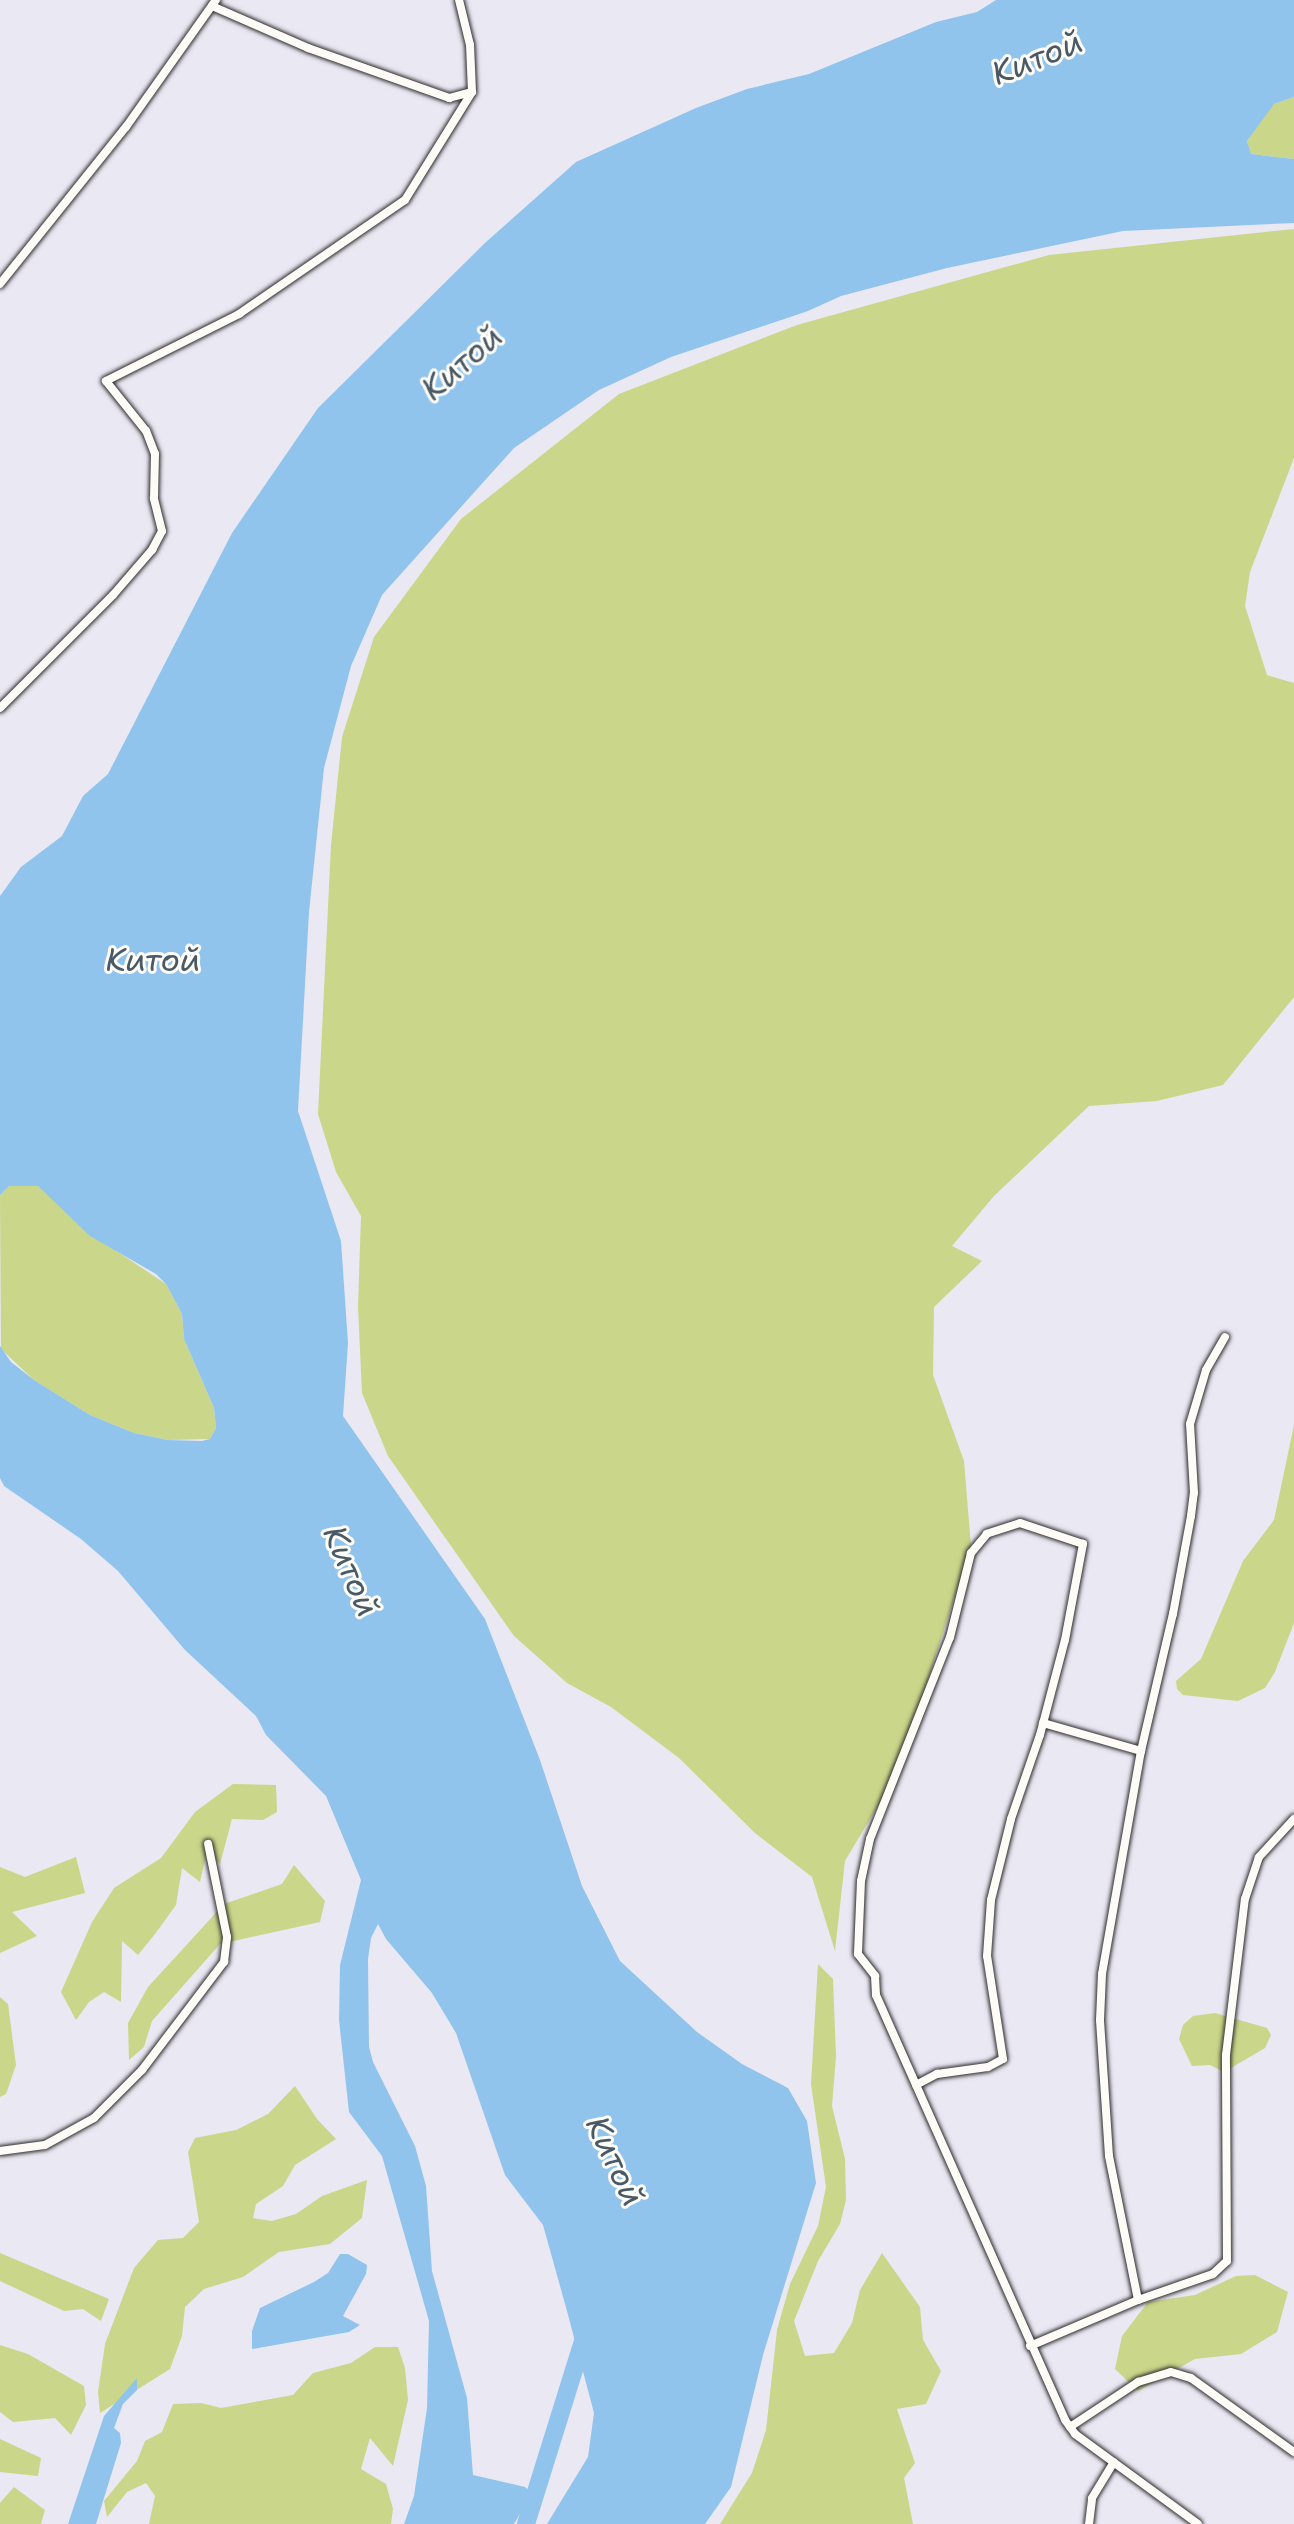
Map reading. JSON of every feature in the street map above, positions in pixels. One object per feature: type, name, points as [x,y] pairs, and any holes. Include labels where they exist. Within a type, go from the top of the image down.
[{"type":"street","points":[[0,708],[113,595],[152,550],[162,531],[154,498],[155,454],[146,431],[106,381],[239,314],[405,200],[472,92],[470,45],[459,0]]},
{"type":"street","points":[[0,284],[126,127],[214,3],[308,48],[449,98],[472,92]]},
{"type":"street","points":[[1138,2300],[1109,2156],[1100,2013],[1102,1974],[1141,1751],[1173,1614],[1191,1516],[1194,1493],[1190,1424],[1206,1370],[1225,1337]]},
{"type":"street","points":[[916,2085],[937,2074],[988,2067],[1003,2059],[987,1956],[991,1900],[1011,1819],[1043,1723],[1065,1640],[1083,1544],[1020,1523],[1009,1524],[987,1534],[971,1553],[950,1637],[894,1787],[875,1827],[861,1881],[858,1954],[875,1976],[876,1995],[1030,2346],[1070,2427],[1198,2524]]},
{"type":"street","points":[[1043,1723],[1141,1751]]},
{"type":"street","points":[[1030,2346],[1138,2300],[1213,2274],[1227,2261],[1226,2055],[1245,1899],[1259,1857],[1294,1819]]},
{"type":"street","points":[[0,2151],[45,2145],[94,2118],[142,2070],[224,1962],[227,1937],[208,1844]]},
{"type":"street","points":[[1070,2427],[1138,2382],[1171,2372],[1191,2378],[1294,2452]]},
{"type":"street","points":[[1089,2524],[1092,2498],[1114,2462]]},
{"type":"green space","points":[[1294,97],[1294,159],[1251,154],[1247,141],[1263,116],[1274,104]]},
{"type":"green space","points":[[1294,229],[1294,458],[1250,572],[1245,606],[1267,675],[1294,683],[1294,997],[1223,1085],[1157,1101],[1089,1106],[994,1196],[952,1246],[982,1261],[934,1307],[933,1375],[964,1461],[971,1546],[898,1772],[845,1861],[835,1951],[812,1877],[755,1833],[679,1758],[611,1707],[567,1683],[514,1636],[388,1456],[362,1393],[358,1307],[361,1216],[336,1172],[318,1114],[331,845],[342,737],[374,637],[461,519],[619,394],[797,325],[1049,255]]},
{"type":"green space","points":[[9,1186],[38,1186],[115,1250],[166,1284],[182,1314],[184,1339],[214,1408],[216,1428],[210,1439],[168,1440],[134,1433],[90,1415],[34,1380],[1,1349],[0,1195]]},
{"type":"green space","points":[[1294,1425],[1294,1623],[1275,1672],[1265,1688],[1238,1701],[1183,1695],[1177,1689],[1176,1681],[1201,1659],[1243,1561],[1274,1520]]},
{"type":"green space","points":[[233,1784],[276,1785],[277,1812],[263,1820],[232,1819],[220,1864],[207,1851],[200,1882],[182,1868],[176,1905],[138,1955],[122,1941],[121,2002],[104,1992],[89,2002],[76,2020],[61,1992],[92,1922],[114,1888],[161,1858],[195,1812]]},
{"type":"green space","points":[[76,1857],[85,1893],[12,1912],[37,1936],[0,1953],[0,1867],[25,1877]]},
{"type":"green space","points":[[294,1865],[325,1901],[320,1922],[220,1944],[152,2021],[144,2047],[129,2060],[128,2023],[148,1987],[224,1904],[282,1884]]},
{"type":"green space","points":[[818,1964],[833,1979],[836,2056],[832,2106],[845,2159],[846,2200],[840,2224],[818,2261],[794,2321],[805,2356],[834,2353],[852,2323],[860,2290],[882,2253],[920,2307],[923,2340],[941,2371],[926,2404],[897,2409],[915,2463],[904,2478],[913,2524],[720,2524],[752,2473],[766,2430],[777,2330],[790,2284],[818,2226],[826,2187],[811,2084]]},
{"type":"green space","points":[[0,1997],[8,2004],[16,2065],[6,2094],[0,2097]]},
{"type":"green space","points":[[1215,2013],[1267,2028],[1271,2035],[1265,2048],[1224,2072],[1210,2065],[1192,2066],[1179,2039],[1183,2025],[1193,2016]]},
{"type":"green space","points":[[295,2086],[317,2119],[336,2139],[295,2165],[283,2186],[256,2204],[253,2218],[272,2221],[296,2214],[322,2196],[367,2180],[362,2218],[330,2244],[279,2252],[243,2277],[204,2289],[185,2307],[182,2336],[170,2369],[100,2413],[98,2392],[105,2344],[134,2268],[158,2240],[183,2238],[199,2222],[188,2152],[195,2138],[236,2130],[268,2114]]},
{"type":"green space","points":[[0,2253],[109,2299],[101,2321],[83,2309],[64,2311],[0,2281]]},
{"type":"green space","points":[[1255,2275],[1288,2292],[1277,2332],[1241,2354],[1195,2359],[1138,2391],[1115,2369],[1122,2336],[1148,2302],[1195,2295],[1236,2276]]},
{"type":"green space","points":[[0,2345],[28,2354],[84,2386],[86,2405],[71,2435],[55,2418],[13,2422],[0,2412]]},
{"type":"green space","points":[[375,2347],[398,2347],[405,2368],[408,2400],[393,2466],[370,2438],[361,2469],[386,2484],[393,2509],[391,2524],[149,2524],[155,2496],[146,2483],[127,2492],[107,2517],[104,2501],[137,2461],[145,2441],[162,2432],[173,2404],[201,2403],[221,2408],[293,2395],[313,2373],[351,2363]]},
{"type":"green space","points":[[0,2439],[41,2458],[38,2476],[0,2472]]},
{"type":"green space","points":[[14,2487],[45,2510],[41,2524],[0,2524],[0,2503]]},
{"type":"water","name":"Китой","points":[[996,0],[1294,0],[1294,97],[1274,104],[1247,141],[1251,154],[1294,159],[1294,223],[1123,231],[947,268],[841,296],[808,311],[671,357],[599,390],[514,448],[382,595],[351,666],[324,768],[309,912],[298,1111],[341,1241],[348,1343],[343,1416],[485,1619],[540,1760],[582,1886],[620,1961],[697,2032],[742,2064],[788,2088],[807,2121],[816,2183],[763,2355],[731,2487],[705,2524],[547,2524],[588,2457],[594,2413],[543,2225],[505,2175],[456,2033],[432,1993],[386,1939],[378,1924],[371,1938],[368,1959],[369,2047],[373,2062],[415,2146],[426,2186],[432,2271],[467,2398],[473,2475],[525,2487],[532,2493],[514,2524],[404,2524],[414,2496],[427,2408],[429,2321],[382,2156],[349,2112],[339,2020],[340,1965],[361,1880],[326,1796],[266,1735],[256,1716],[185,1650],[118,1571],[81,1539],[4,1486],[0,1478],[0,1346],[11,1362],[34,1380],[90,1415],[134,1433],[168,1440],[202,1441],[210,1439],[216,1428],[214,1408],[184,1339],[182,1314],[166,1284],[156,1274],[90,1236],[38,1186],[9,1186],[0,1195],[0,896],[21,867],[62,836],[83,796],[108,774],[232,533],[318,408],[486,242],[576,162],[696,108],[747,89],[809,74],[936,22],[977,12]]},
{"type":"water","points":[[340,2254],[348,2254],[367,2265],[366,2274],[343,2316],[360,2325],[349,2332],[252,2349],[252,2331],[260,2308],[328,2273]]},
{"type":"water","points":[[137,2378],[137,2390],[123,2404],[114,2428],[120,2433],[121,2443],[96,2524],[68,2524],[104,2416]]},
{"type":"waterway","name":"Китой","points":[[526,2524],[586,2331]]}]
